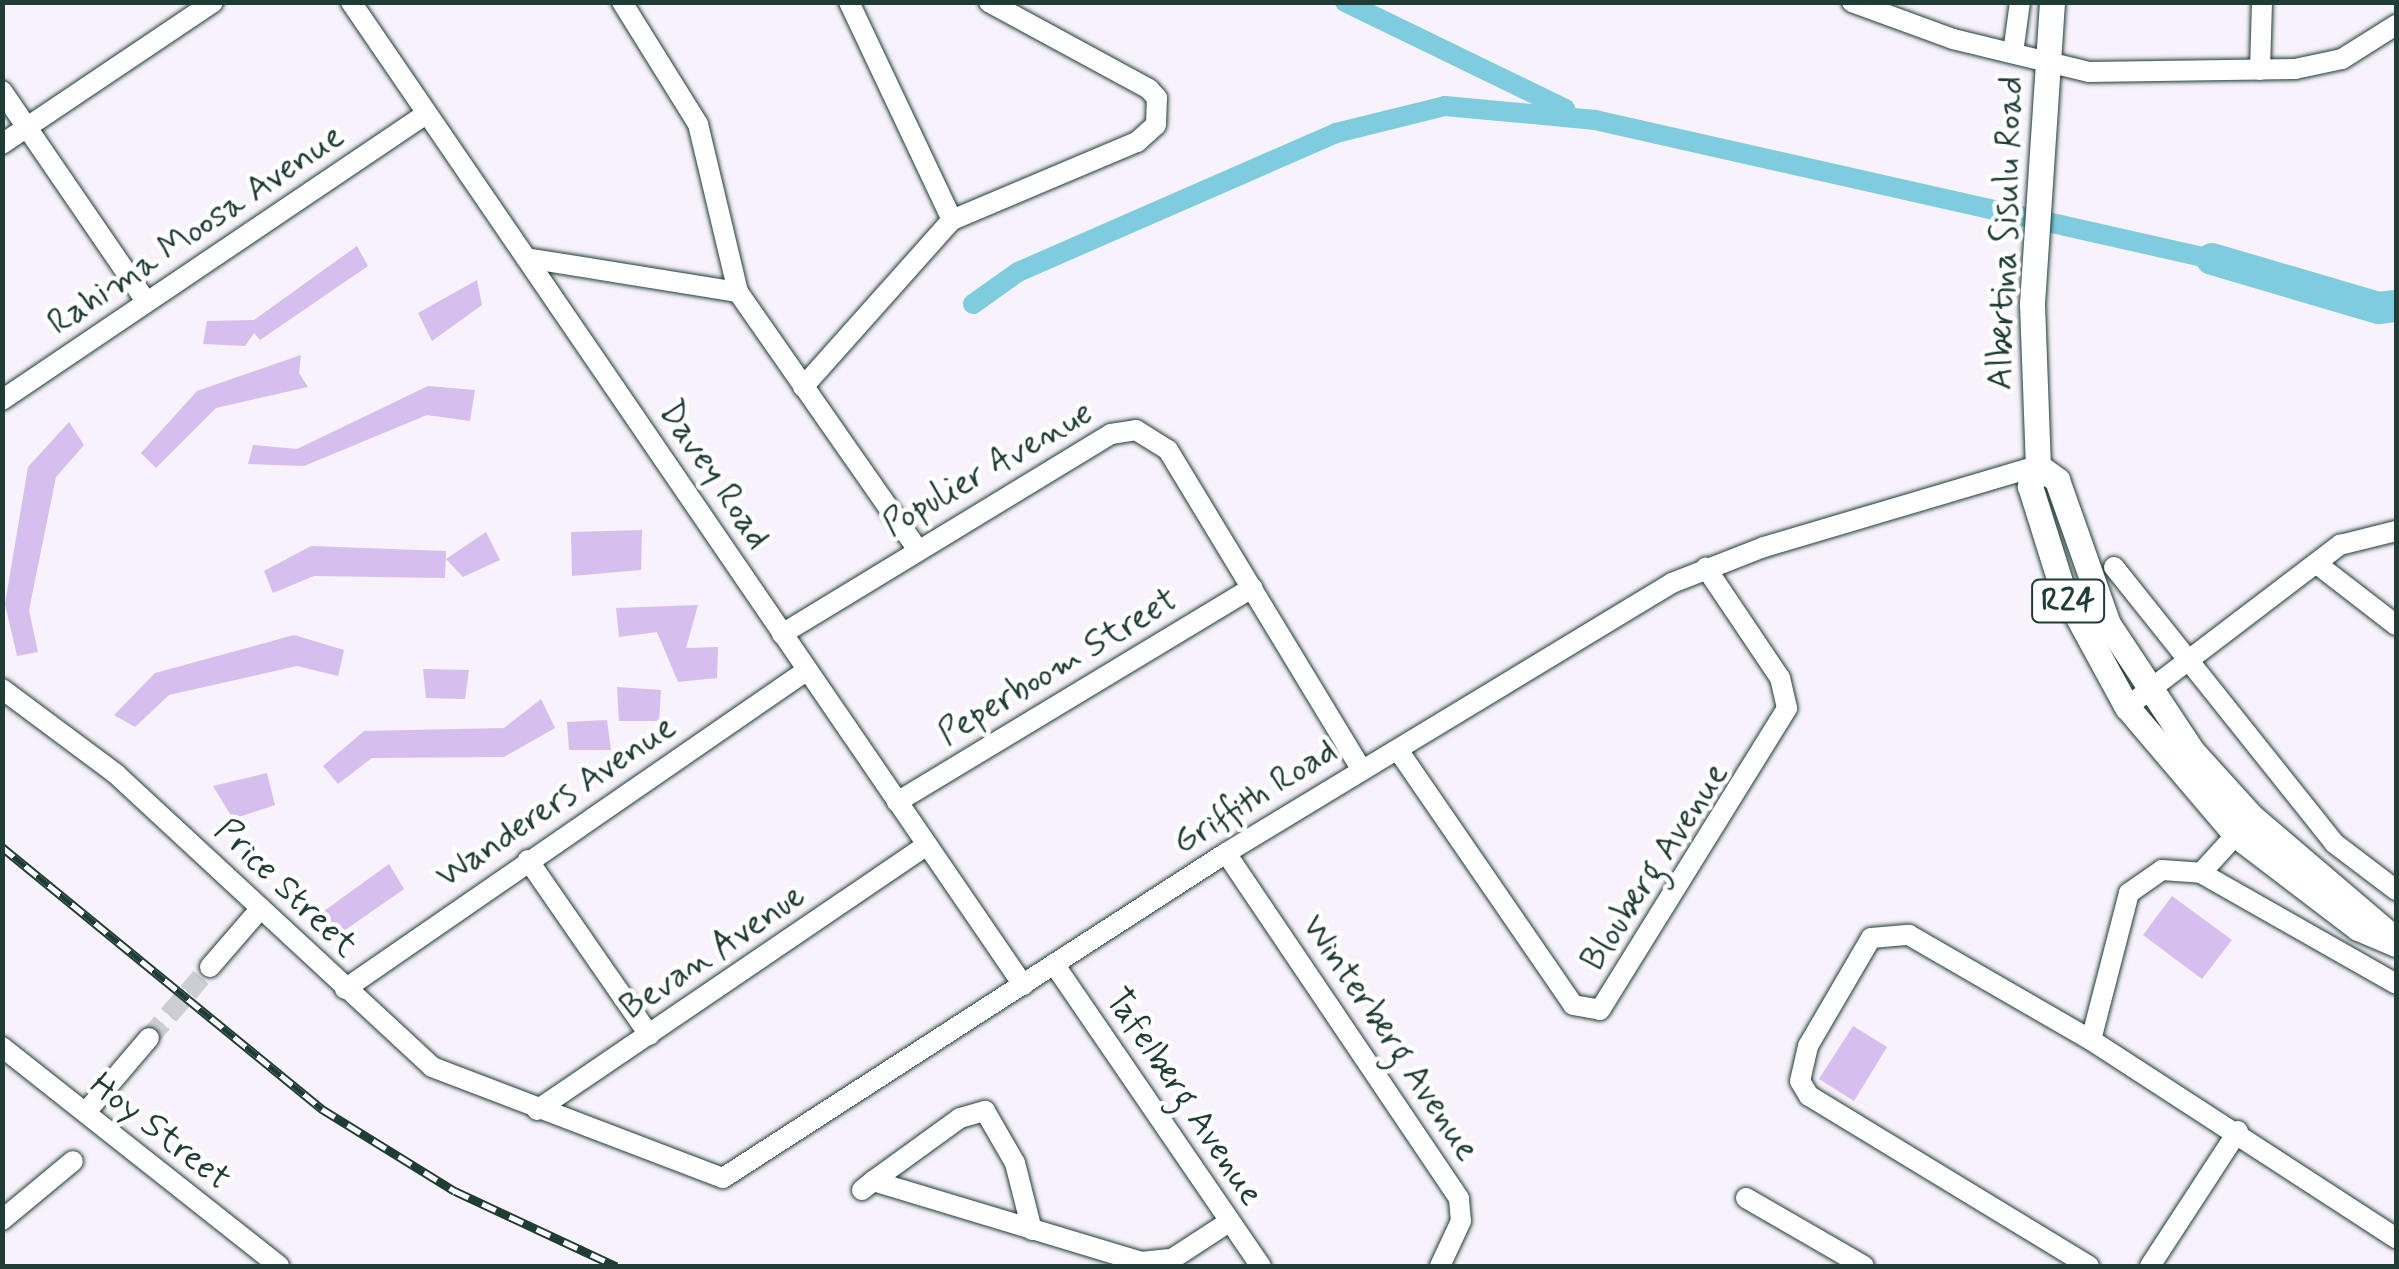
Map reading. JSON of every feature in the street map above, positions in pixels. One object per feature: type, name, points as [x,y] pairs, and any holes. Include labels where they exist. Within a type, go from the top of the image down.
[{"type":"main road","name":"Albertina Sisulu Road","points":[[2038,466],[2030,368],[2052,2]]},
{"type":"main road","name":"R24","points":[[2038,466],[2057,480],[2138,700],[2244,826],[2358,928],[2396,942]]},
{"type":"street","points":[[2,144],[213,2]]},
{"type":"street","name":"Davey Road","points":[[351,2],[1023,984]]},
{"type":"street","points":[[622,2],[698,124],[738,292],[916,548]]},
{"type":"street","points":[[850,2],[952,220]]},
{"type":"street","points":[[803,386],[952,220],[1137,142],[1159,110],[1140,82],[989,2]]},
{"type":"street","points":[[1852,2],[2048,64],[2120,73],[2260,70],[2342,59],[2396,24]]},
{"type":"street","name":"Albertina Sisulu Road","points":[[2013,53],[2020,2]]},
{"type":"street","points":[[2260,70],[2262,2]]},
{"type":"street","points":[[2,91],[146,302]]},
{"type":"street","name":"Rahima Moosa Avenue","points":[[2,400],[426,114]]},
{"type":"street","points":[[526,258],[738,292]]},
{"type":"street","name":"Populier Avenue","points":[[782,634],[916,548],[1111,434],[1136,430],[1168,450],[1361,770]]},
{"type":"street","name":"Griffith Road","points":[[537,1110],[697,1174],[736,1175],[1226,853],[1706,568],[2038,466]]},
{"type":"street","points":[[2138,700],[2357,537],[2396,532]]},
{"type":"street","points":[[2318,564],[2396,625]]},
{"type":"street","points":[[2114,567],[2334,843],[2396,890]]},
{"type":"street","name":"Blouberg Avenue","points":[[1398,750],[1572,1005],[1600,1010],[1787,708],[1780,678],[1706,568]]},
{"type":"street","name":"Peperboom Street","points":[[896,802],[1252,588]]},
{"type":"street","name":"Wanderers Avenue","points":[[344,989],[806,671]]},
{"type":"street","name":"Price Street","points":[[2,689],[116,774],[432,1067],[537,1110]]},
{"type":"street","points":[[2201,873],[2244,826]]},
{"type":"street","name":"Bevan Avenue","points":[[537,1110],[925,846]]},
{"type":"street","name":"Winterberg Avenue","points":[[1226,853],[1459,1200],[1461,1222],[1440,1266]]},
{"type":"street","points":[[528,860],[649,1035]]},
{"type":"street","points":[[2090,1040],[2133,888],[2149,872],[2201,873],[2396,984]]},
{"type":"street","points":[[210,967],[261,908]]},
{"type":"street","points":[[2089,1266],[1842,1122],[1800,1081],[1808,1046],[1862,949],[1889,931],[1910,935],[2090,1040],[2238,1132],[2396,1238]]},
{"type":"street","name":"Tafelberg Avenue","points":[[1054,964],[1261,1266]]},
{"type":"street","points":[[86,1112],[149,1038]]},
{"type":"street","name":"Hoy Street","points":[[2,1047],[279,1266]]},
{"type":"street","points":[[1032,1230],[1015,1163],[985,1112],[960,1118],[868,1185],[1032,1230],[1158,1262],[1229,1222]]},
{"type":"street","points":[[2150,1266],[2238,1132]]},
{"type":"street","points":[[2,1220],[72,1161]]},
{"type":"street","points":[[1746,1198],[1864,1266]]},
{"type":"building","points":[[357,246],[368,266],[260,340],[254,333],[245,346],[203,344],[207,321],[254,320]]},
{"type":"building","points":[[477,280],[482,305],[432,341],[418,313]]},
{"type":"building","points":[[301,355],[299,373],[308,387],[216,408],[156,468],[141,453],[197,391]]},
{"type":"building","points":[[428,386],[475,390],[470,421],[427,415],[304,466],[248,464],[253,445],[297,449]]},
{"type":"building","points":[[69,422],[84,445],[56,477],[29,610],[38,652],[17,656],[5,604],[28,467]]},
{"type":"building","points":[[642,530],[641,570],[572,576],[571,532]]},
{"type":"building","points":[[486,532],[500,560],[463,577],[446,559]]},
{"type":"building","points":[[311,546],[446,551],[445,578],[314,576],[273,593],[264,571]]},
{"type":"building","points":[[698,605],[686,648],[718,647],[717,678],[678,682],[657,632],[619,637],[616,608]]},
{"type":"building","points":[[294,635],[344,650],[338,676],[297,666],[169,695],[135,727],[114,715],[155,673]]},
{"type":"building","points":[[423,669],[469,670],[465,699],[426,698]]},
{"type":"building","points":[[617,687],[661,690],[659,721],[619,721]]},
{"type":"building","points":[[541,699],[555,728],[504,757],[372,758],[338,784],[323,766],[364,731],[504,728]]},
{"type":"building","points":[[607,720],[611,750],[569,750],[567,722]]},
{"type":"building","points":[[267,773],[275,805],[233,819],[213,786]]},
{"type":"building","points":[[389,864],[404,889],[338,935],[313,919]]},
{"type":"building","points":[[2172,896],[2232,940],[2202,979],[2143,935]]},
{"type":"building","points":[[1853,1026],[1887,1047],[1854,1101],[1819,1079]]},
{"type":"waterway","points":[[1345,2],[1565,109]]},
{"type":"waterway","points":[[973,304],[1018,272],[1336,133],[1445,106],[1595,120],[2212,259]]},
{"type":"waterway","points":[[2212,259],[2379,308],[2396,306]]},
{"type":"tunnel","points":[[149,1038],[210,967]]},
{"type":"railway","points":[[2,847],[322,1109],[455,1191],[616,1266]]}]
